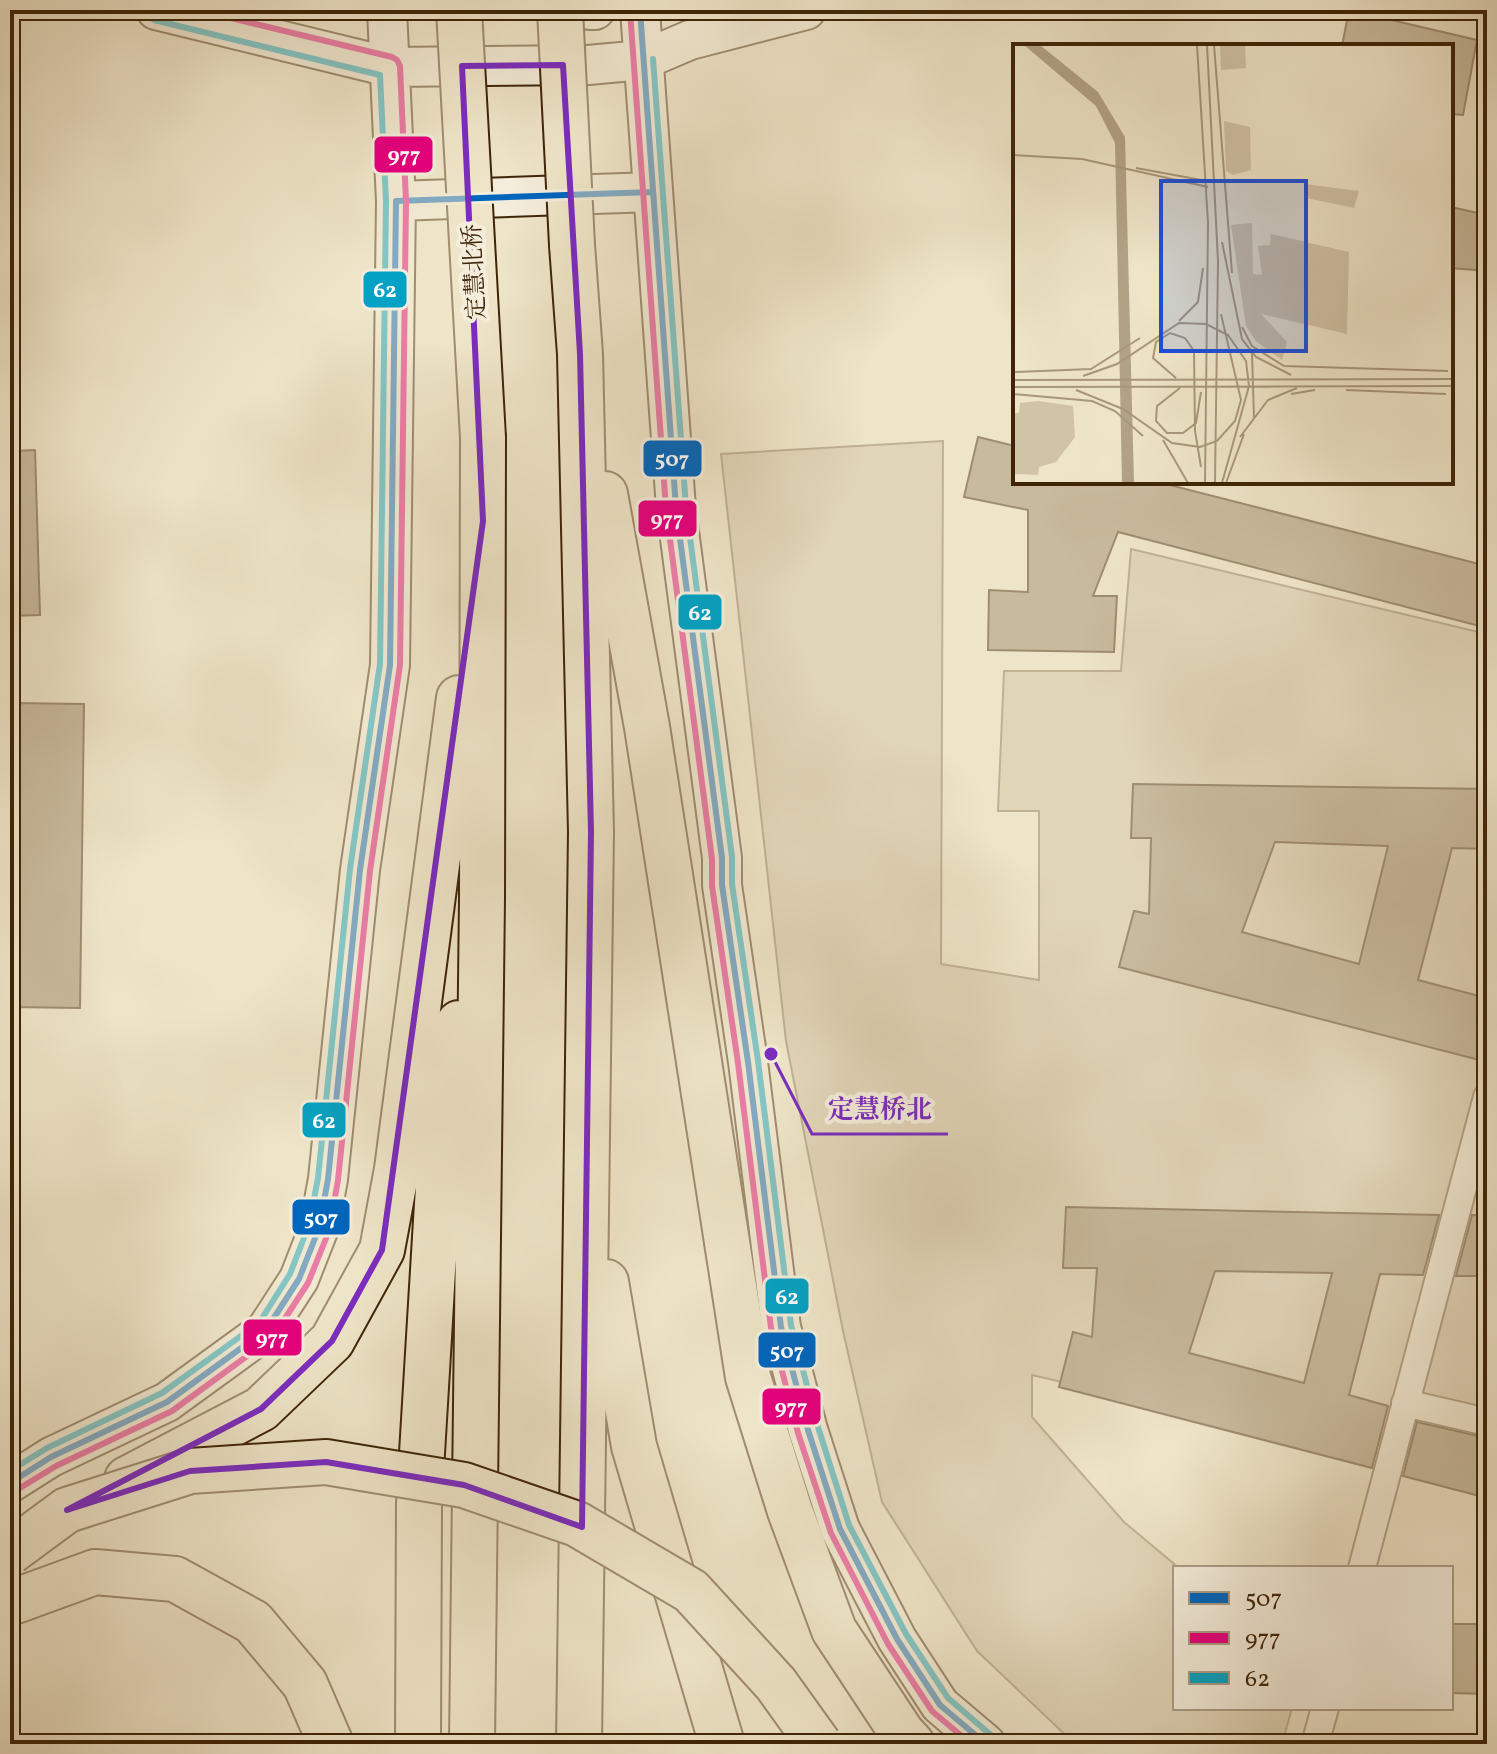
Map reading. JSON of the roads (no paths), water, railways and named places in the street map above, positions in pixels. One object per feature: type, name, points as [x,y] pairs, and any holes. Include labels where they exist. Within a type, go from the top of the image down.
[{"type":"highway","name":"定慧北桥","points":[[459,10],[483,438],[483,521]]},
{"type":"highway","points":[[560,10],[580,354],[591,832],[579,1744]]},
{"type":"highway","points":[[580,354],[647,727],[748,1377],[790,1511],[834,1630],[918,1740]]},
{"type":"highway","points":[[472,1744],[483,521]]},
{"type":"highway","points":[[10,1552],[67,1510],[261,1409],[332,1341],[382,1250],[397,1169],[483,521]]},
{"type":"highway","points":[[418,1744],[419,1503],[442,1121],[482,898]]},
{"type":"highway","points":[[587,1178],[634,1446],[722,1744]]},
{"type":"highway","points":[[67,1510],[190,1471],[326,1462],[464,1485],[577,1524],[691,1591],[776,1684],[819,1744]]},
{"type":"highway","points":[[10,1603],[95,1572],[175,1579],[253,1622],[305,1684],[331,1744]]},
{"type":"main road","points":[[156,10],[390,67],[588,65],[643,60],[690,40],[806,10]]},
{"type":"main road","points":[[10,1483],[51,1457],[167,1402],[266,1330],[299,1279],[319,1228],[328,1179],[360,870],[390,665],[396,201],[387,10]]},
{"type":"main road","points":[[640,10],[676,508],[781,1327],[808,1430],[840,1529],[897,1639],[940,1705],[986,1744]]},
{"type":"main road","points":[[396,201],[653,192]]},
{"type":"main road","points":[[918,1740],[940,1705]]},
{"type":"street","points":[[1363,1566],[1487,1097]]},
{"type":"street","points":[[1405,1403],[1487,1422]]},
{"type":"street","points":[[1315,1744],[1324,1710]]},
{"type":"place","name":"定慧桥北","points":[[771,1054]]}]
